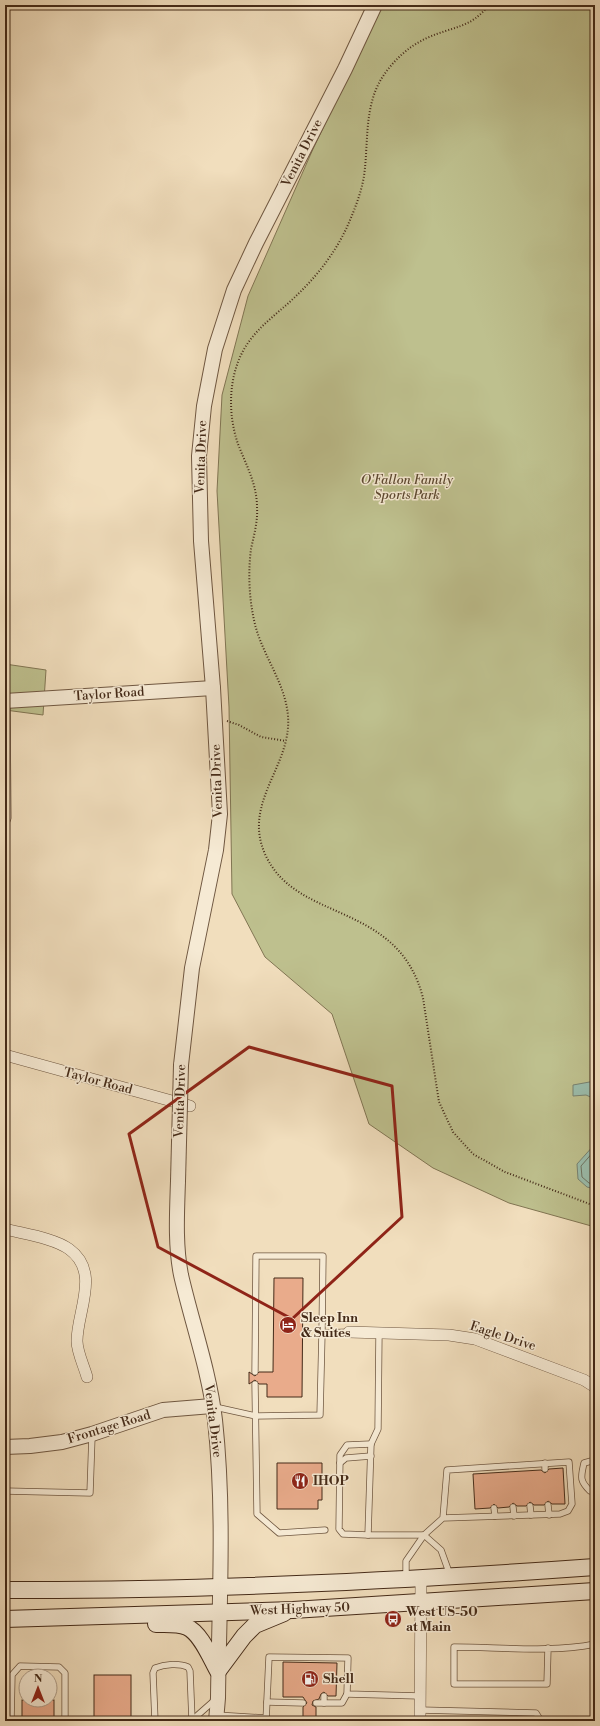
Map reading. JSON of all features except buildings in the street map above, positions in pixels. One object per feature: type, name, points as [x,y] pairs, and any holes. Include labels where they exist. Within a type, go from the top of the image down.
[{"type":"main road","name":"West Highway 50","points":[[5,1590],[80,1591],[413,1580],[595,1567]]},
{"type":"main road","name":"West Highway 50","points":[[5,1619],[293,1610],[595,1591]]},
{"type":"main road","points":[[94,1617],[119,1625],[173,1624],[188,1627],[203,1644],[218,1671],[244,1636],[255,1626],[293,1610]]},
{"type":"main road","points":[[5,1626],[21,1619]]},
{"type":"street","name":"Venita Drive","points":[[216,1718],[218,1698],[220,1612],[221,1525],[219,1479],[212,1406],[206,1371],[181,1274],[177,1229],[181,1065],[191,975],[215,857],[220,814],[213,688],[201,541],[199,456],[204,406],[215,349],[234,290],[375,5]]},
{"type":"street","name":"Taylor Road","points":[[6,701],[213,688]]},
{"type":"street","name":"Taylor Road","points":[[5,1055],[190,1106]]},
{"type":"street","points":[[5,1229],[58,1244],[69,1249],[79,1258],[85,1269],[86,1282],[77,1342],[87,1377]]},
{"type":"street","name":"Eagle Drive","points":[[349,1332],[449,1335],[475,1339],[584,1380],[595,1387]]},
{"type":"street","name":"Frontage Road","points":[[5,1447],[62,1442],[92,1434],[163,1410],[212,1406]]},
{"type":"street","points":[[413,1580],[420,1603],[420,1716]]},
{"type":"lane","points":[[5,826],[8,818],[6,701]]},
{"type":"lane","points":[[212,1406],[256,1416],[320,1414],[323,1256],[256,1256],[255,1372]]},
{"type":"lane","points":[[322,1333],[349,1332]]},
{"type":"lane","points":[[368,1535],[371,1444],[378,1429],[380,1333]]},
{"type":"lane","points":[[255,1384],[258,1514],[279,1533],[325,1530]]},
{"type":"lane","points":[[5,1491],[90,1493],[92,1434]]},
{"type":"lane","points":[[371,1444],[347,1445],[340,1455],[339,1529],[343,1534],[424,1535],[441,1550],[451,1577]]},
{"type":"lane","points":[[340,1463],[346,1458],[371,1456]]},
{"type":"lane","points":[[595,1460],[584,1463],[581,1475],[582,1483],[590,1491],[595,1491]]},
{"type":"lane","points":[[413,1580],[406,1561],[424,1535],[443,1518],[560,1514],[568,1511],[572,1504],[569,1462],[527,1468],[447,1470],[443,1518]]},
{"type":"lane","points":[[570,1476],[581,1475]]},
{"type":"lane","points":[[548,1505],[549,1514]]},
{"type":"lane","points":[[530,1506],[530,1515]]},
{"type":"lane","points":[[513,1507],[514,1516]]},
{"type":"lane","points":[[494,1508],[495,1516]]},
{"type":"lane","points":[[548,1648],[547,1684],[454,1684],[454,1647],[548,1648],[595,1644]]},
{"type":"lane","points":[[216,1718],[266,1720],[268,1657],[299,1660],[348,1658],[347,1694],[342,1703],[316,1703]]},
{"type":"lane","points":[[155,1721],[153,1673],[156,1668],[162,1666],[184,1665],[188,1667],[190,1671],[191,1720]]},
{"type":"lane","points":[[11,1721],[12,1675],[20,1666],[59,1668],[65,1673],[65,1721]]},
{"type":"lane","points":[[347,1694],[420,1696]]},
{"type":"lane","points":[[324,1696],[324,1704]]},
{"type":"lane","points":[[191,1720],[218,1698]]},
{"type":"lane","points":[[267,1702],[300,1701]]},
{"type":"lane","points":[[420,1716],[536,1713],[541,1721]]},
{"type":"path","points":[[489,5],[481,16],[472,22],[459,28],[427,38],[413,46],[402,54],[383,75],[376,87],[369,113],[364,175],[360,192],[346,230],[337,246],[311,281],[254,335],[243,351],[236,368],[231,405],[232,425],[252,479],[256,494],[257,508],[249,571],[252,610],[255,625],[280,681],[285,698],[288,718],[286,741],[282,755],[262,800],[259,816],[259,832],[264,852],[274,870],[289,885],[376,930],[394,945],[407,960],[419,982],[423,998],[439,1102],[453,1132],[473,1154],[505,1172],[595,1206]]},
{"type":"path","points":[[226,721],[232,721],[261,737],[286,741]]},
{"type":"highlighted area","points":[[249,1047],[392,1086],[402,1217],[292,1319],[158,1247],[129,1134]]},
{"type":"green space","name":"O'Fallon Family Sports Park","points":[[382,5],[595,5],[595,1227],[509,1203],[433,1168],[369,1124],[332,1014],[265,957],[232,894],[229,707],[217,491],[222,395],[248,296],[313,149]]},
{"type":"green space","points":[[5,664],[46,670],[43,715],[5,710]]},
{"type":"water","points":[[595,1081],[595,1099],[586,1095],[573,1096],[573,1085]]},
{"type":"water","points":[[595,1144],[595,1189],[587,1187],[578,1179],[577,1164]]},
{"type":"place","name":"Sleep Inn & Suites","points":[[288,1325]]},
{"type":"place","name":"IHOP","points":[[300,1481]]},
{"type":"place","name":"West US-50 at Main","points":[[393,1619]]},
{"type":"place","name":"Shell","points":[[310,1679]]}]
